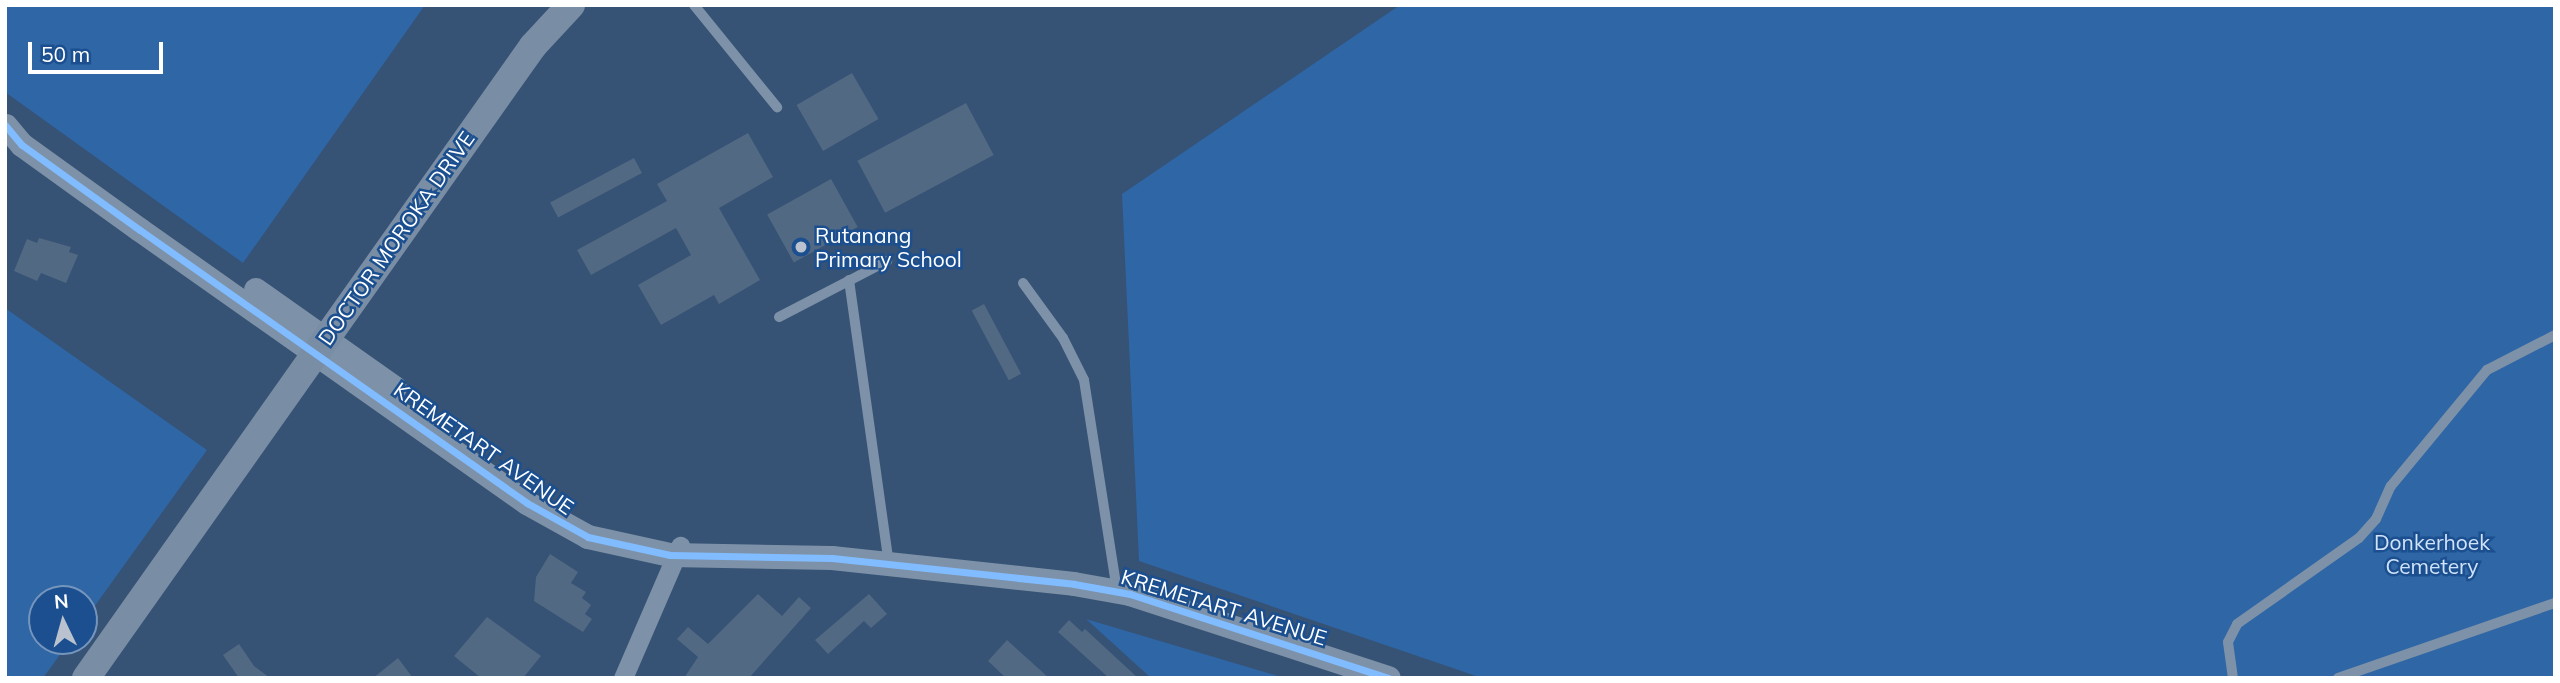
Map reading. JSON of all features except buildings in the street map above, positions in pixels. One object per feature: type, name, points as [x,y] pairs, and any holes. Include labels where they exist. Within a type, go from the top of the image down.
[{"type":"main road","name":"DOCTOR MOROKA DRIVE","points":[[106,678],[328,350],[378,264],[510,77],[544,32],[570,8]]},
{"type":"main road","name":"DOCTOR MOROKA DRIVE","points":[[86,678],[556,41],[570,8]]},
{"type":"street","name":"KREMETART AVENUE","points":[[6,125],[41,159],[580,517],[614,531],[679,550],[706,554],[889,564],[1118,591],[1390,678]]},
{"type":"street","points":[[623,678],[679,550]]},
{"type":"lane","points":[[694,5],[777,107]]},
{"type":"lane","points":[[442,152],[510,77]]},
{"type":"lane","points":[[378,264],[399,216],[423,180]]},
{"type":"lane","points":[[779,317],[887,261]]},
{"type":"lane","points":[[849,280],[889,564]]},
{"type":"lane","points":[[1023,283],[1063,338],[1084,380],[1118,591]]},
{"type":"lane","points":[[2233,678],[2228,642],[2237,624],[2359,538],[2375,519],[2391,486],[2487,370],[2555,335]]},
{"type":"lane","points":[[2338,678],[2555,603]]},
{"type":"green space","points":[[5,5],[425,5],[243,263],[5,92]]},
{"type":"green space","name":"Donkerhoek Cemetery","points":[[1400,5],[2555,5],[2555,678],[1482,678],[1139,561],[1122,194]]},
{"type":"green space","points":[[5,308],[207,450],[98,602],[98,585],[28,585],[28,655],[60,655],[43,678],[5,678]]},
{"type":"green space","points":[[1086,619],[1285,678],[1151,678]]},
{"type":"cycle path","points":[[5,125],[22,145],[140,230],[527,503],[588,537],[670,555],[832,558],[1074,584],[1130,594],[1389,678]]},
{"type":"place","name":"Rutanang Primary School","points":[[801,247]]}]
